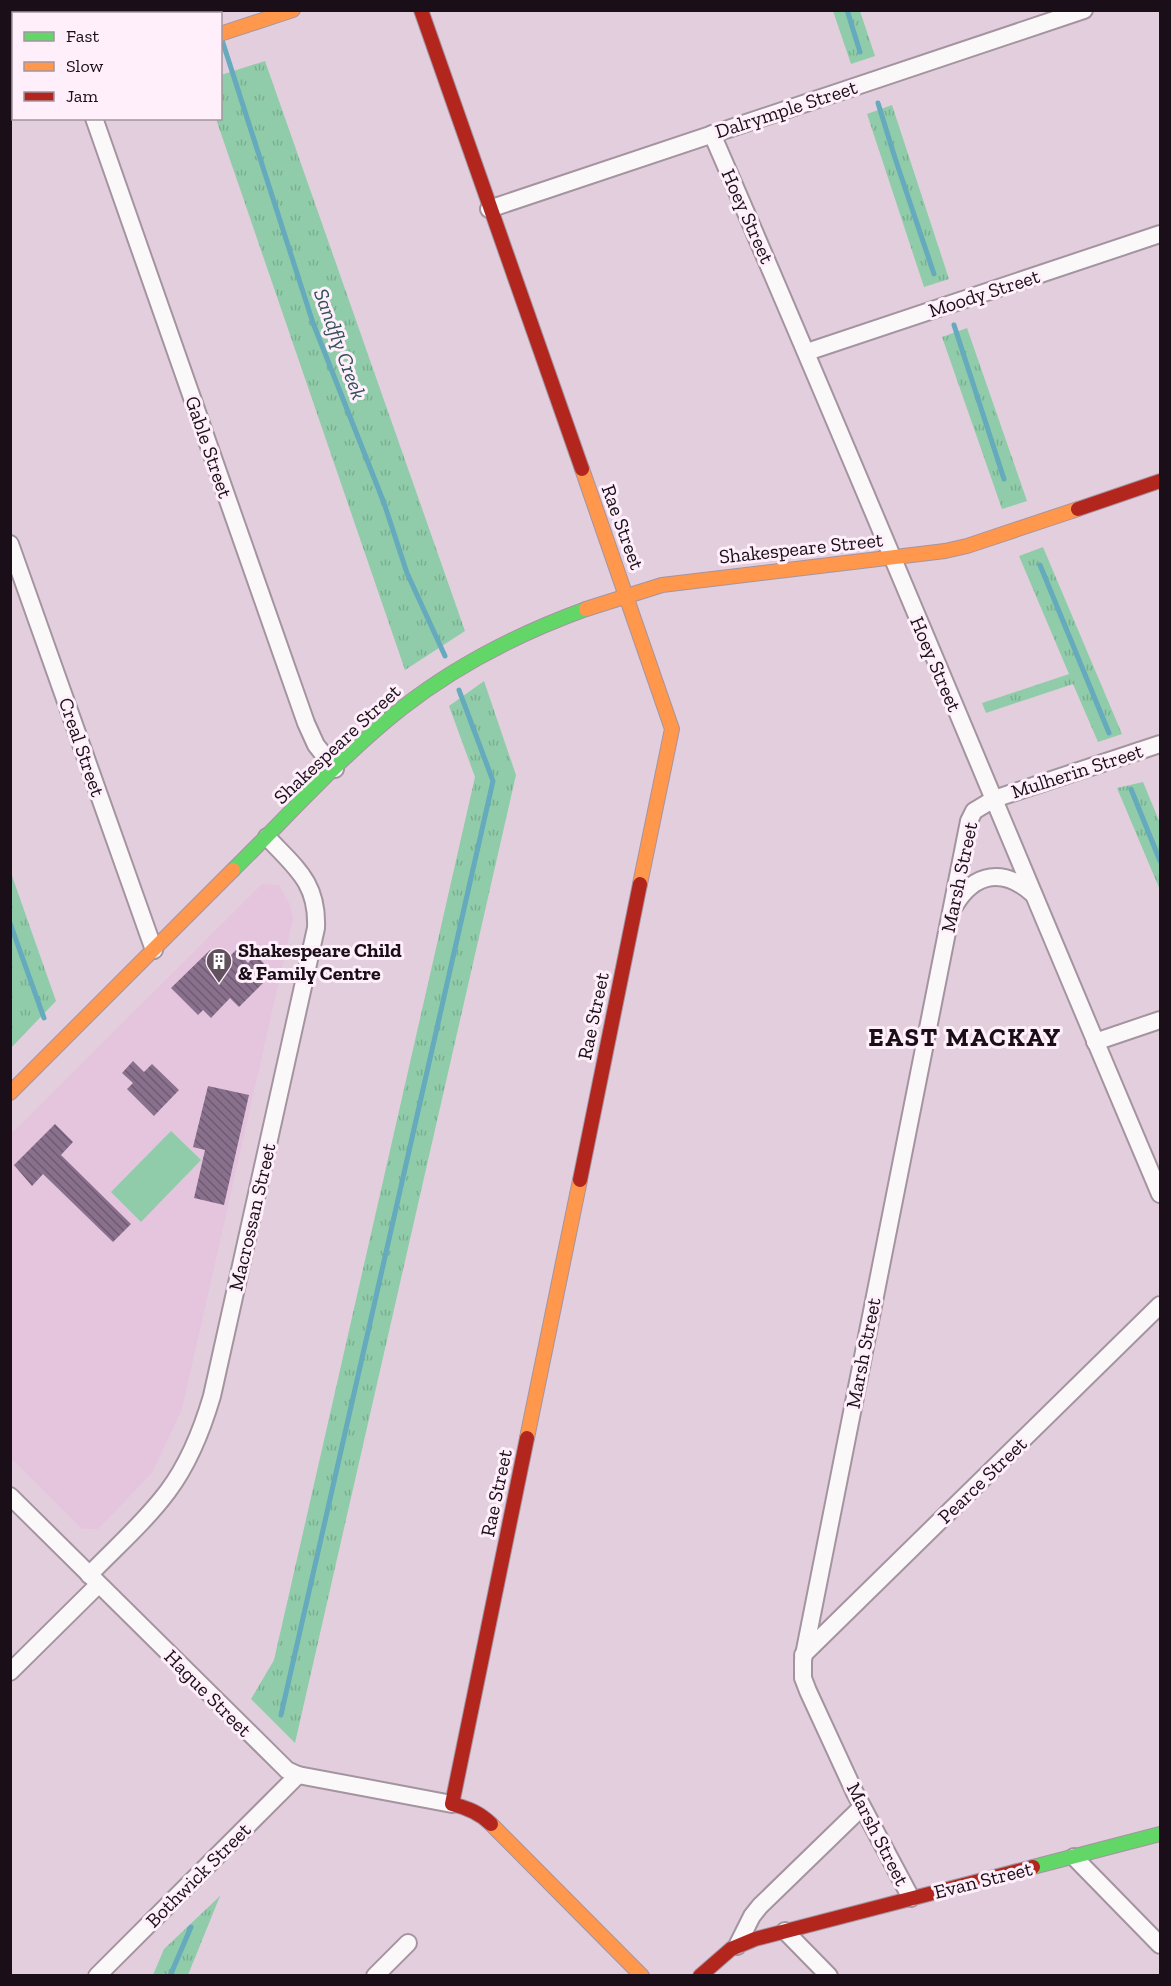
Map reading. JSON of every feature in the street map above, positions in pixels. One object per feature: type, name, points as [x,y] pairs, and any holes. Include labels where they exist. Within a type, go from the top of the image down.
[{"type":"street","points":[[222,33],[293,10]]},
{"type":"street","name":"Rae Street","points":[[421,10],[672,729],[452,1804]]},
{"type":"street","name":"Dalrymple Street","points":[[489,209],[1084,10]]},
{"type":"street","name":"Gable Street","points":[[95,120],[306,723],[316,745],[334,769]]},
{"type":"street","name":"Hoey Street","points":[[712,134],[807,352],[891,558],[1161,1194]]},
{"type":"street","name":"Moody Street","points":[[807,352],[1161,234]]},
{"type":"street","name":"Shakespeare Street","points":[[10,1093],[334,769],[387,720],[435,684],[476,659],[540,628],[627,595],[662,585],[689,580],[891,558],[967,546],[1161,481]]},
{"type":"street","name":"Creal Street","points":[[10,544],[154,950]]},
{"type":"street","name":"Mulherin Street","points":[[994,799],[1161,744]]},
{"type":"street","name":"Marsh Street","points":[[911,1898],[862,1807],[805,1683],[802,1671],[803,1654],[970,818],[974,811],[994,799]]},
{"type":"street","name":"Macrossan Street","points":[[10,1672],[93,1580],[167,1492],[194,1447],[212,1396],[316,928],[315,903],[310,886],[267,837]]},
{"type":"street","points":[[951,913],[965,891],[986,877],[998,876],[1010,879],[1034,894]]},
{"type":"street","points":[[1095,1042],[1161,1020]]},
{"type":"street","name":"Pearce Street","points":[[803,1654],[1161,1305]]},
{"type":"street","name":"Hague Street","points":[[10,1496],[287,1770],[298,1775],[452,1804]]},
{"type":"street","name":"Bothwick Street","points":[[98,1976],[298,1775]]},
{"type":"street","points":[[452,1804],[468,1808],[483,1816],[642,1976]]},
{"type":"street","name":"Evan Street","points":[[737,1946],[752,1916],[760,1906],[862,1807]]},
{"type":"street","name":"Evan Street","points":[[700,1976],[718,1959],[737,1946],[785,1931],[1161,1834]]},
{"type":"street","points":[[1074,1857],[1161,1946]]},
{"type":"street","points":[[785,1931],[829,1976]]},
{"type":"street","points":[[375,1976],[408,1943]]},
{"type":"shaded area","points":[[262,884],[279,885],[290,905],[293,919],[182,1409],[152,1473],[98,1529],[82,1529],[11,1458],[10,1135]]},
{"type":"green space","points":[[11,10],[182,11],[12,12],[11,68]]},
{"type":"green space","points":[[833,11],[860,11],[875,56],[851,64]]},
{"type":"green space","points":[[265,61],[465,631],[405,670],[216,120],[222,120],[222,75]]},
{"type":"green space","points":[[892,105],[949,279],[924,287],[867,114]]},
{"type":"green space","points":[[967,328],[1027,501],[1002,509],[942,337]]},
{"type":"green space","points":[[1043,547],[1122,734],[1098,742],[1073,684],[986,713],[982,703],[1069,674],[1019,556]]},
{"type":"green space","points":[[484,681],[516,775],[295,1743],[251,1699],[274,1660],[475,777],[449,706]]},
{"type":"green space","points":[[1143,782],[1160,823],[1160,890],[1117,788]]},
{"type":"green space","points":[[11,873],[56,1001],[10,1048]]},
{"type":"green space","points":[[171,1131],[201,1160],[141,1222],[111,1192]]},
{"type":"green space","points":[[220,1896],[188,1975],[153,1975],[164,1949]]},
{"type":"building","name":"Shakespeare Child & Family Centre","points":[[210,950],[217,957],[222,951],[229,957],[236,950],[248,963],[256,955],[270,970],[263,977],[266,980],[239,1007],[230,998],[211,1018],[203,1010],[198,1015],[171,988]]},
{"type":"building","points":[[133,1061],[144,1072],[152,1064],[179,1090],[154,1116],[127,1089],[133,1083],[122,1073]]},
{"type":"building","points":[[208,1086],[249,1095],[224,1205],[194,1198],[205,1150],[193,1147]]},
{"type":"building","points":[[55,1124],[73,1142],[61,1155],[131,1224],[113,1242],[43,1174],[32,1186],[14,1165]]},
{"type":"waterway","points":[[847,10],[860,52]]},
{"type":"waterway","name":"Sandfly Creek","points":[[222,40],[313,323],[384,503],[407,573],[445,656]]},
{"type":"waterway","points":[[878,103],[934,274]]},
{"type":"waterway","points":[[954,325],[1004,479]]},
{"type":"waterway","points":[[1040,565],[1109,733]]},
{"type":"waterway","points":[[281,1715],[493,781],[459,690]]},
{"type":"waterway","points":[[1131,789],[1160,861]]},
{"type":"waterway","points":[[10,923],[44,1018]]},
{"type":"waterway","points":[[170,1976],[191,1927]]},
{"type":"traffic: fast","points":[[233,870],[358,746],[423,692],[490,651],[586,609]]},
{"type":"traffic: fast","points":[[1033,1867],[1160,1834]]},
{"type":"traffic: slow","points":[[222,33],[293,10]]},
{"type":"traffic: slow","points":[[582,469],[672,729],[640,884]]},
{"type":"traffic: slow","points":[[586,609],[662,585],[945,551],[967,546],[1078,509]]},
{"type":"traffic: slow","points":[[10,1093],[233,870]]},
{"type":"traffic: slow","points":[[527,1438],[580,1180]]},
{"type":"traffic: slow","points":[[491,1824],[642,1976]]},
{"type":"traffic: jam","points":[[421,10],[582,469]]},
{"type":"traffic: jam","points":[[1078,509],[1160,481]]},
{"type":"traffic: jam","points":[[580,1180],[640,884]]},
{"type":"traffic: jam","points":[[491,1824],[473,1811],[452,1804],[527,1438]]},
{"type":"traffic: jam","points":[[700,1976],[731,1949],[755,1939],[1033,1867]]},
{"type":"place","name":"Shakespeare Child & Family Centre","points":[[219,984]]},
{"type":"district","name":"EAST MACKAY","points":[[965,1037]]}]
